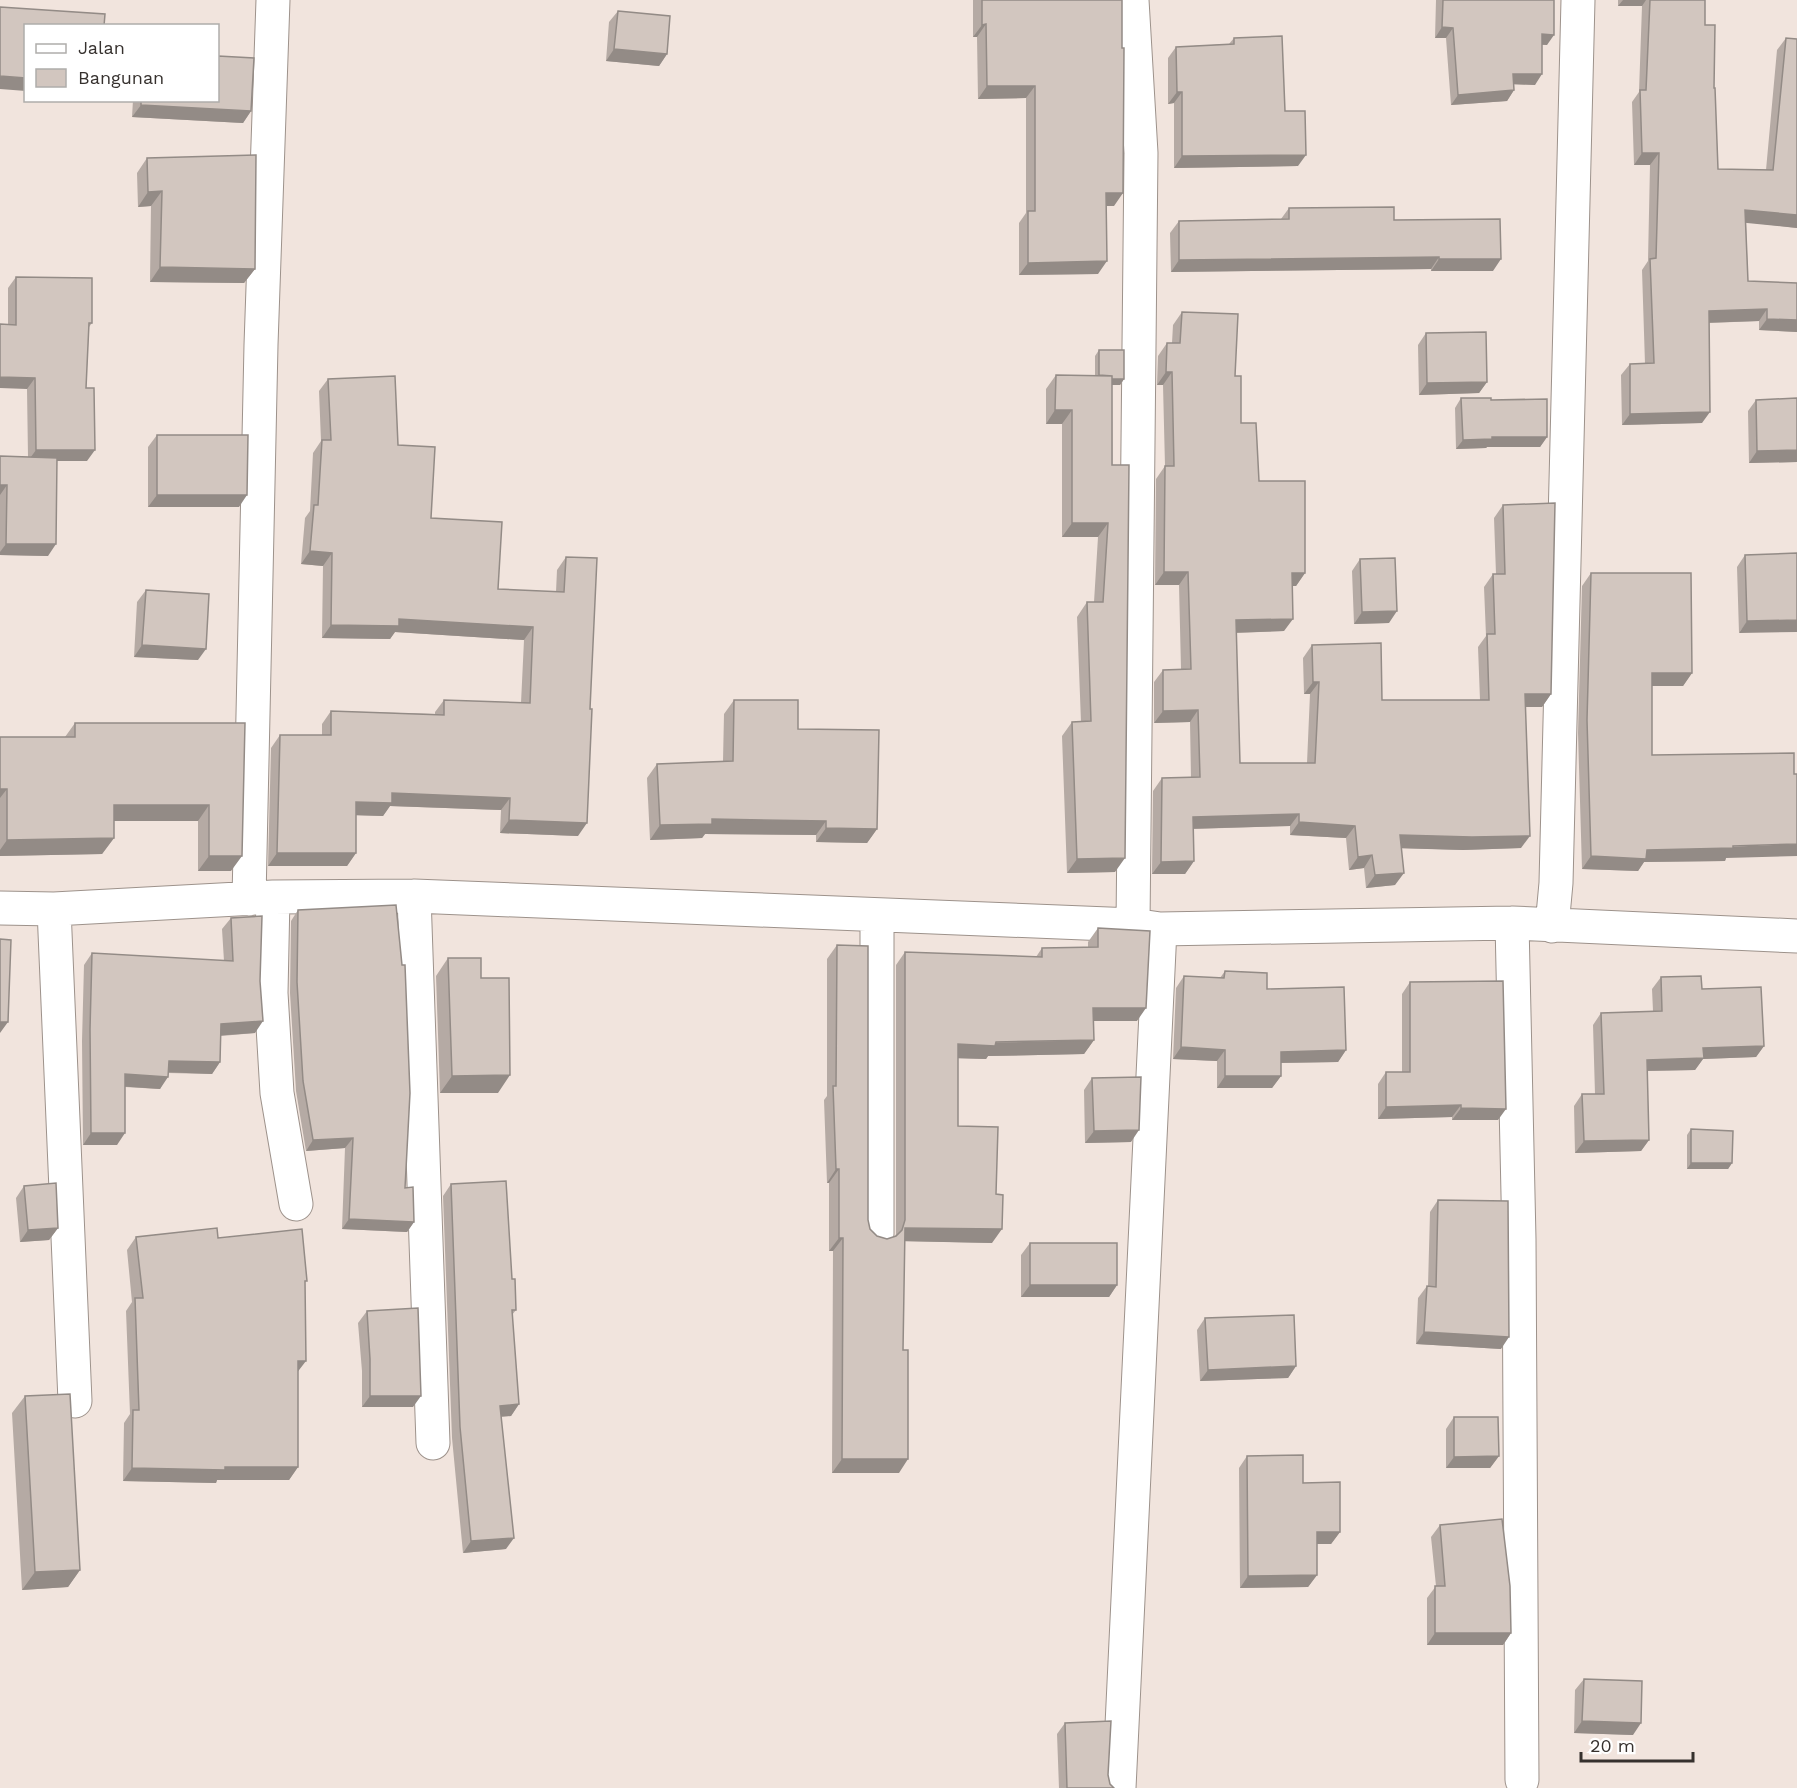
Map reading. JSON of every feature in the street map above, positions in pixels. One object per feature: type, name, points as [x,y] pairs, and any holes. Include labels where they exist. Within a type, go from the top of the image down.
[{"type":"street","points":[[273,0],[261,345],[261,898],[272,993],[277,1093],[296,1204]]},
{"type":"street","points":[[1119,1788],[1146,927],[1141,153],[1132,0]]},
{"type":"street","points":[[1552,926],[1556,883],[1578,0]]},
{"type":"street","points":[[414,896],[433,1443]]},
{"type":"street","points":[[0,908],[54,909],[261,898],[414,896],[1146,927],[1512,922],[1552,926],[1797,936]]},
{"type":"street","points":[[54,909],[75,1401]]},
{"type":"street","points":[[877,915],[877,1234]]},
{"type":"street","points":[[1512,922],[1519,1251],[1522,1780]]},
{"type":"building","points":[[982,0],[1122,0],[1123,193],[1106,193],[1107,261],[1028,263],[1028,211],[1035,211],[1035,86],[987,86],[986,24],[982,25]]},
{"type":"building","points":[[1443,0],[1554,0],[1554,35],[1542,34],[1542,74],[1513,74],[1514,90],[1458,95],[1453,28],[1442,27]]},
{"type":"building","points":[[1650,0],[1705,0],[1705,25],[1715,25],[1714,88],[1718,169],[1773,170],[1786,38],[1797,39],[1797,215],[1745,210],[1748,281],[1797,283],[1797,320],[1767,319],[1767,309],[1709,311],[1710,412],[1630,414],[1630,364],[1654,363],[1650,259],[1656,258],[1659,153],[1642,153],[1640,90],[1646,90]]},
{"type":"building","points":[[0,7],[105,14],[104,24],[24,24],[24,78],[0,76]]},
{"type":"building","points":[[618,11],[670,16],[667,54],[614,49]]},
{"type":"building","points":[[1282,36],[1285,111],[1305,111],[1306,155],[1182,156],[1182,92],[1177,92],[1176,47],[1234,44],[1234,38]]},
{"type":"building","points":[[219,56],[254,58],[251,111],[141,105],[141,102],[219,102]]},
{"type":"building","points":[[256,155],[255,269],[160,267],[162,191],[148,192],[147,158]]},
{"type":"building","points":[[1394,207],[1394,220],[1500,219],[1501,259],[1439,259],[1439,257],[1179,260],[1179,221],[1289,219],[1289,208]]},
{"type":"building","points":[[16,277],[92,278],[92,323],[89,323],[86,388],[94,388],[95,450],[36,450],[35,378],[0,377],[0,324],[16,325]]},
{"type":"building","points":[[1182,312],[1238,314],[1235,376],[1241,376],[1241,423],[1256,423],[1259,481],[1305,481],[1305,573],[1292,573],[1293,619],[1236,620],[1240,763],[1315,763],[1319,682],[1313,682],[1312,645],[1381,643],[1382,700],[1489,700],[1487,634],[1495,634],[1493,574],[1505,574],[1503,505],[1555,503],[1551,694],[1525,694],[1530,836],[1400,835],[1404,873],[1375,875],[1372,855],[1358,857],[1355,826],[1299,822],[1299,814],[1193,817],[1194,861],[1161,862],[1162,778],[1200,777],[1198,710],[1163,711],[1163,670],[1191,669],[1188,572],[1164,572],[1165,466],[1174,466],[1172,372],[1166,372],[1167,343],[1180,343]]},
{"type":"building","points":[[1486,332],[1487,382],[1427,383],[1426,333]]},
{"type":"building","points":[[1099,350],[1124,350],[1124,379],[1112,379],[1112,376],[1099,375]]},
{"type":"building","points":[[1056,375],[1112,376],[1112,465],[1129,465],[1125,858],[1077,859],[1072,722],[1091,721],[1087,602],[1103,602],[1108,523],[1072,523],[1072,410],[1055,410]]},
{"type":"building","points":[[395,376],[398,445],[435,447],[431,518],[502,522],[498,589],[564,592],[566,557],[597,558],[587,823],[509,820],[510,798],[392,793],[392,803],[356,802],[356,853],[277,853],[280,735],[331,735],[331,711],[444,715],[444,700],[530,703],[533,627],[399,619],[399,626],[331,625],[332,553],[310,551],[314,505],[318,505],[322,440],[331,440],[328,379]]},
{"type":"building","points":[[1461,398],[1547,399],[1547,437],[1492,437],[1492,439],[1463,440]]},
{"type":"building","points":[[1797,398],[1797,450],[1757,451],[1756,400]]},
{"type":"building","points":[[157,435],[248,435],[247,495],[157,495]]},
{"type":"building","points":[[0,456],[57,458],[56,544],[6,544],[7,485],[0,485]]},
{"type":"building","points":[[1797,553],[1797,620],[1747,621],[1745,555]]},
{"type":"building","points":[[1395,558],[1397,611],[1362,612],[1360,559]]},
{"type":"building","points":[[1591,573],[1691,573],[1692,673],[1652,673],[1652,755],[1794,753],[1794,774],[1797,774],[1797,844],[1647,850],[1646,859],[1591,856],[1587,720]]},
{"type":"building","points":[[146,590],[209,594],[206,649],[142,645]]},
{"type":"building","points":[[734,700],[798,700],[798,729],[879,730],[877,829],[826,828],[826,821],[712,819],[712,824],[660,825],[657,764],[733,761]]},
{"type":"building","points":[[75,723],[245,723],[242,856],[209,856],[209,805],[114,805],[114,838],[7,840],[7,789],[0,789],[0,737],[75,737]]},
{"type":"building","points":[[396,905],[402,965],[405,965],[410,1093],[405,1188],[413,1187],[414,1222],[349,1219],[353,1138],[313,1140],[303,1081],[297,982],[298,910]]},
{"type":"building","points":[[262,916],[260,981],[263,1021],[221,1024],[220,1062],[169,1061],[168,1077],[125,1074],[125,1133],[91,1133],[92,953],[233,961],[231,918]]},
{"type":"building","points":[[1098,928],[1150,931],[1146,1008],[1093,1008],[1094,1040],[996,1042],[995,1046],[958,1044],[958,1126],[998,1127],[996,1194],[1003,1195],[1002,1229],[905,1228],[903,1350],[908,1350],[908,1459],[842,1459],[843,1238],[839,1238],[839,1169],[836,1169],[833,1086],[836,1086],[837,945],[868,946],[868,1220],[870,1229],[877,1236],[887,1239],[896,1236],[902,1230],[905,1220],[905,952],[1042,957],[1042,948],[1098,947]]},
{"type":"building","points":[[0,939],[11,940],[8,1022],[0,1022]]},
{"type":"building","points":[[448,958],[481,958],[481,978],[509,978],[510,1075],[452,1076]]},
{"type":"building","points":[[1225,971],[1267,973],[1267,989],[1344,987],[1346,1050],[1281,1052],[1281,1076],[1225,1076],[1225,1050],[1181,1047],[1184,976],[1224,978]]},
{"type":"building","points":[[1701,976],[1702,989],[1761,987],[1764,1046],[1703,1048],[1704,1058],[1647,1060],[1649,1140],[1584,1141],[1582,1094],[1604,1094],[1601,1013],[1662,1011],[1661,977]]},
{"type":"building","points":[[1503,981],[1506,1109],[1461,1108],[1461,1105],[1386,1107],[1386,1072],[1410,1072],[1410,982]]},
{"type":"building","points":[[1141,1077],[1139,1130],[1094,1131],[1092,1078]]},
{"type":"building","points":[[1691,1129],[1733,1131],[1732,1163],[1691,1163]]},
{"type":"building","points":[[506,1181],[512,1279],[515,1279],[516,1310],[512,1310],[519,1404],[500,1406],[514,1538],[471,1541],[460,1427],[451,1184]]},
{"type":"building","points":[[56,1183],[58,1228],[28,1230],[24,1186]]},
{"type":"building","points":[[1438,1200],[1508,1201],[1509,1337],[1424,1332],[1427,1286],[1436,1287]]},
{"type":"building","points":[[217,1228],[218,1238],[302,1229],[307,1281],[305,1281],[306,1361],[298,1361],[298,1467],[225,1467],[225,1470],[132,1468],[133,1410],[139,1410],[135,1298],[143,1298],[136,1237]]},
{"type":"building","points":[[1030,1243],[1117,1243],[1117,1285],[1030,1285]]},
{"type":"building","points":[[418,1308],[421,1396],[370,1396],[367,1311]]},
{"type":"building","points":[[1294,1315],[1296,1366],[1208,1370],[1205,1318]]},
{"type":"building","points":[[70,1394],[80,1570],[35,1572],[25,1396]]},
{"type":"building","points":[[1454,1417],[1498,1417],[1499,1456],[1454,1457]]},
{"type":"building","points":[[1303,1455],[1303,1483],[1340,1482],[1340,1532],[1317,1532],[1317,1575],[1248,1576],[1247,1456]]},
{"type":"building","points":[[1502,1519],[1510,1586],[1511,1633],[1435,1633],[1435,1586],[1445,1586],[1440,1525]]},
{"type":"building","points":[[1584,1679],[1642,1681],[1641,1723],[1582,1721]]},
{"type":"building","points":[[1111,1721],[1108,1775],[1110,1784],[1114,1788],[1067,1788],[1065,1723]]}]
